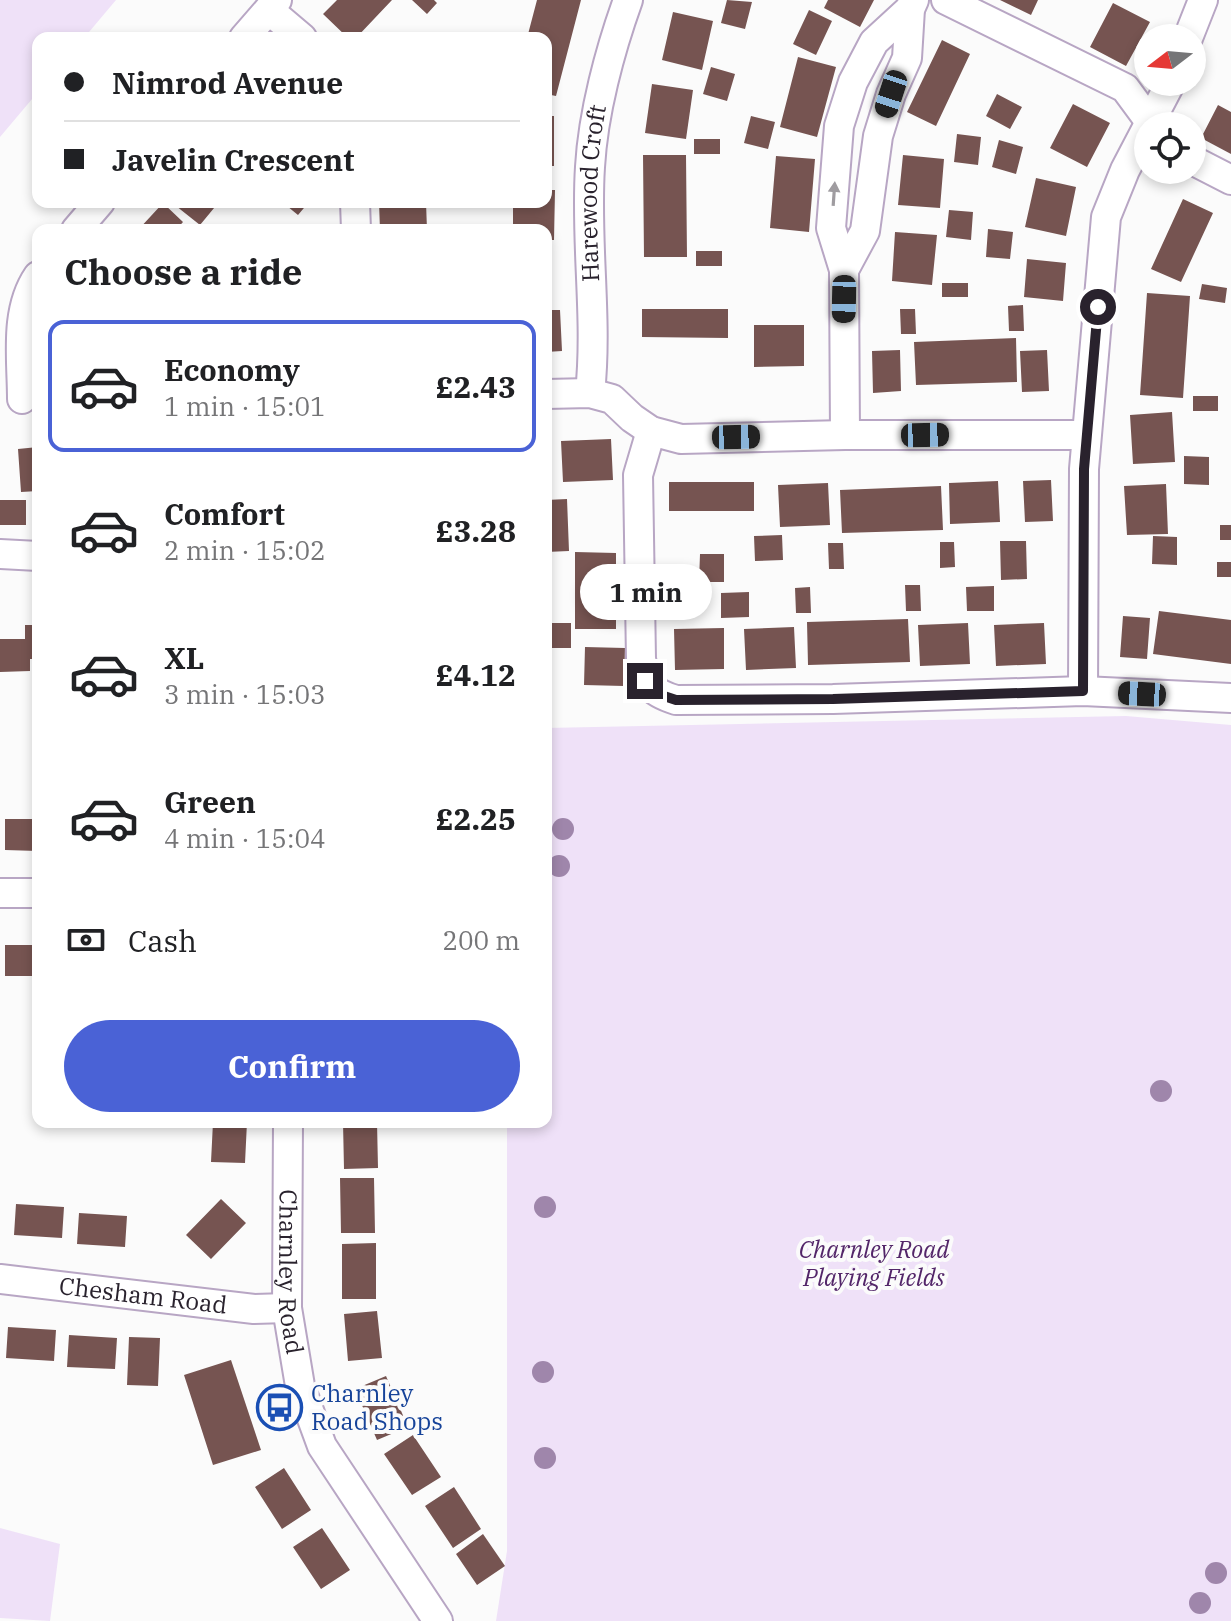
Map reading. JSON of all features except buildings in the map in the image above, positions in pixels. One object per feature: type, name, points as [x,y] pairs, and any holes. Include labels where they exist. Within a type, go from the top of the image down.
[{"type":"street","name":"Harewood Croft","points":[[590,393],[594,360],[590,166],[596,120],[616,34],[628,0]]},
{"type":"street","points":[[946,0],[1125,88],[1142,112]]},
{"type":"street","points":[[1194,24],[1203,0]]},
{"type":"street","points":[[249,32],[273,5],[297,32]]},
{"type":"street","points":[[844,270],[865,231],[872,161],[891,94],[907,58],[912,5]]},
{"type":"street","points":[[845,435],[844,270],[831,228],[839,126],[853,82],[874,42],[912,5]]},
{"type":"street","points":[[1083,691],[1086,435],[1106,217],[1134,154]]},
{"type":"street","points":[[1206,167],[1231,180]]},
{"type":"street","points":[[81,224],[95,208]]},
{"type":"street","points":[[20,399],[22,317],[32,285]]},
{"type":"street","points":[[552,394],[590,393],[612,399],[651,431],[681,439],[1086,435]]},
{"type":"street","points":[[651,431],[638,475],[641,659],[645,681],[658,694],[676,700],[833,699],[1083,691],[1231,698]]},
{"type":"street","points":[[0,554],[32,556]]},
{"type":"street","points":[[0,893],[32,893]]},
{"type":"street","name":"Charnley Road","points":[[288,1128],[287,1308],[300,1386],[322,1446],[438,1621]]},
{"type":"street","name":"Chesham Road","points":[[0,1279],[254,1309],[287,1308]]},
{"type":"green space","points":[[0,0],[116,0],[89,32],[32,32],[32,99],[0,137]]},
{"type":"green space","name":"Charnley Road Playing Fields","points":[[1126,716],[1231,725],[1231,1621],[496,1621],[507,1551],[507,1128],[552,1128],[552,728]]},
{"type":"green space","points":[[0,1528],[60,1544],[50,1621],[0,1618]]},
{"type":"place","name":"Charnley Road Shops","points":[[280,1408]]},
{"type":"route","points":[[645,681],[658,694],[676,700],[833,699],[1083,691],[1084,469],[1098,307]]}]
